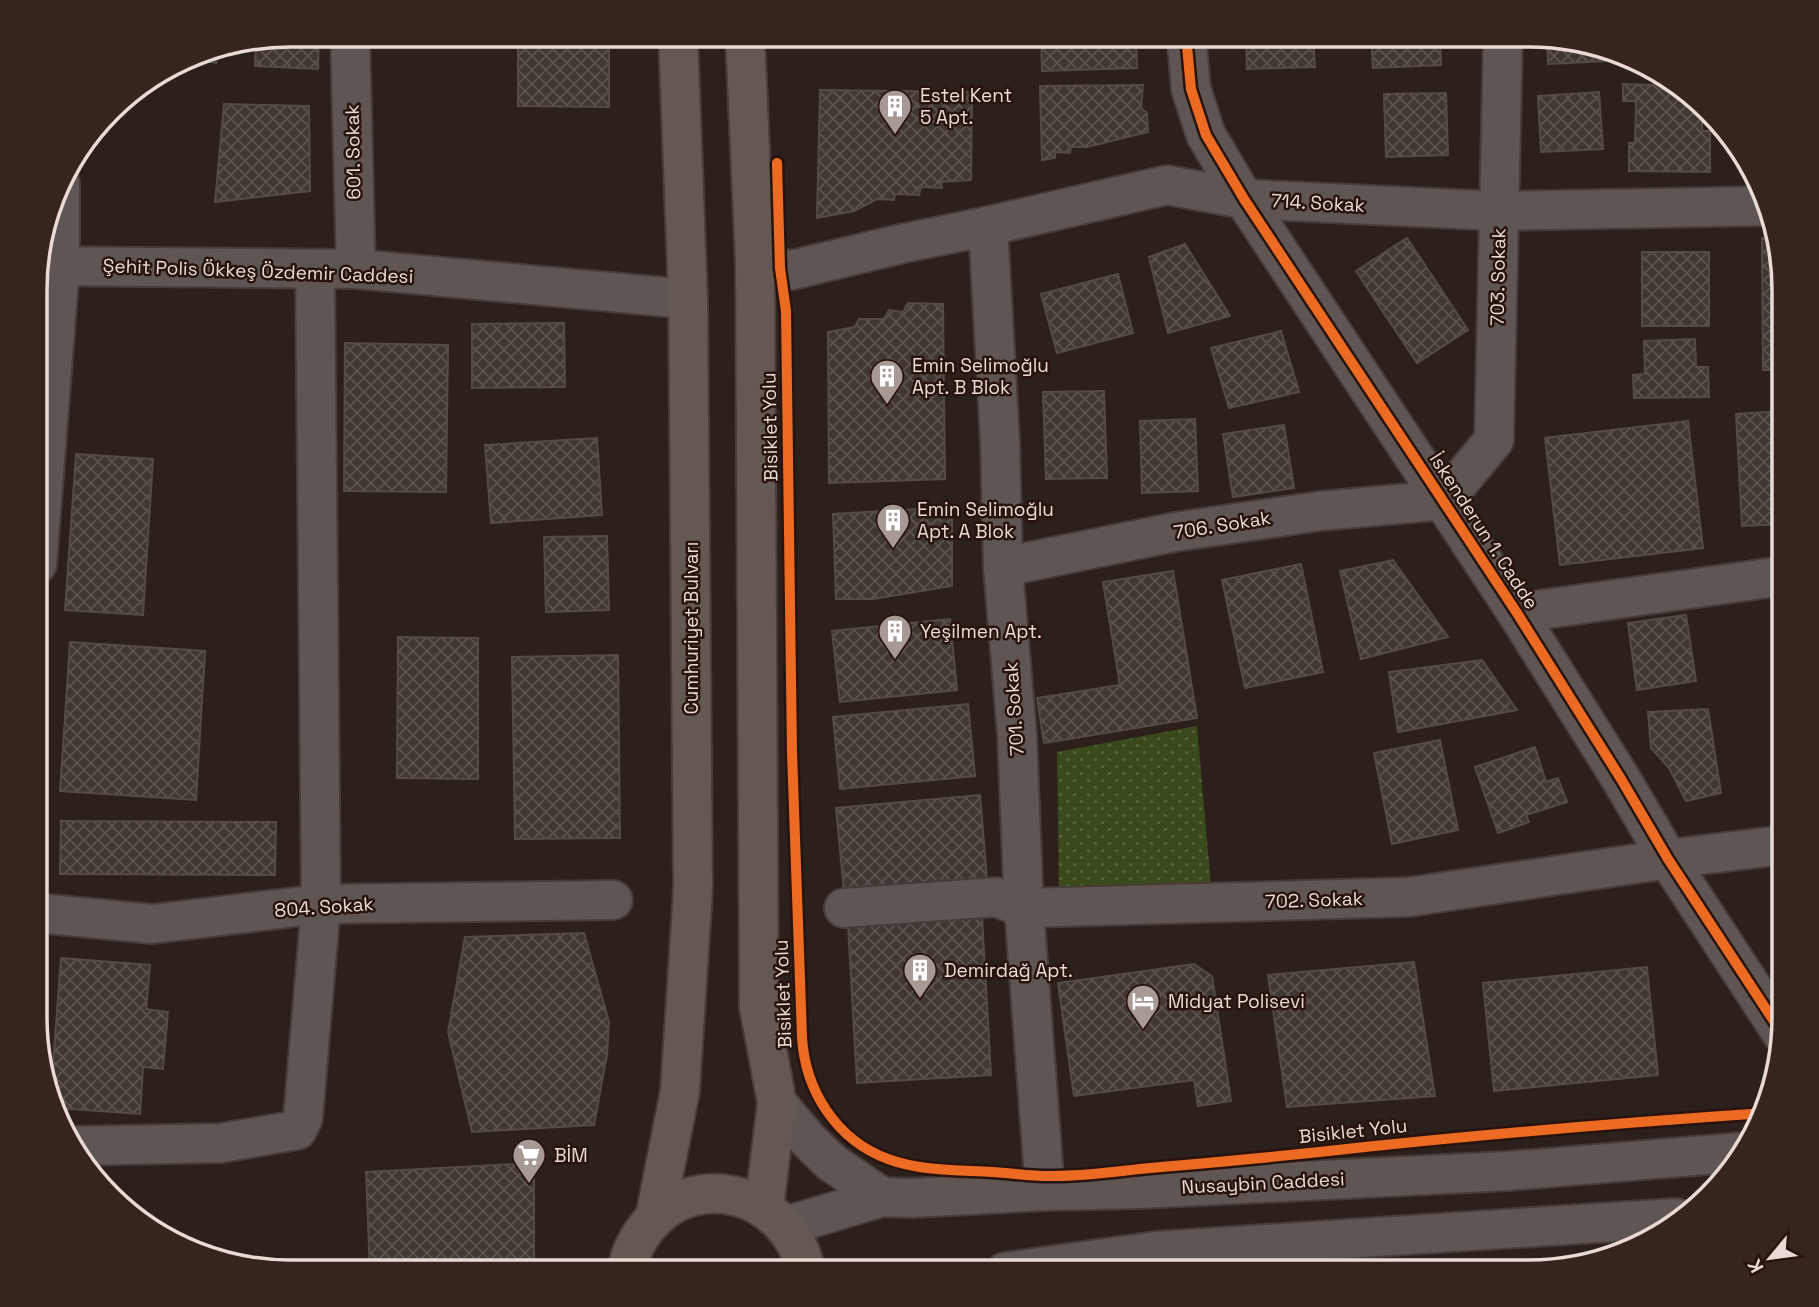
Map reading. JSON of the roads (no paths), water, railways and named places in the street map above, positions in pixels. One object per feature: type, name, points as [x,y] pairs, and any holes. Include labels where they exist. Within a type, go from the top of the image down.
[{"type":"main road","name":"Cumhuriyet Bulvarı","points":[[640,1243],[680,1091],[693,889],[688,299],[678,47]]},
{"type":"main road","points":[[746,47],[755,264],[760,1007],[777,1103],[775,1216]]},
{"type":"main road","points":[[624,1259],[680,1201],[708,1194],[737,1196],[775,1216],[802,1253],[803,1259]]},
{"type":"street","name":"601. Sokak","points":[[350,47],[356,270]]},
{"type":"street","name":"İskenderun 1. Cadde","points":[[1187,48],[1191,89],[1206,135],[1244,199],[1517,612],[1668,859],[1771,1017]]},
{"type":"street","name":"703. Sokak","points":[[1444,500],[1494,440],[1503,48]]},
{"type":"street","name":"714. Sokak","points":[[755,264],[792,270],[1167,185],[1244,199],[1499,211],[1756,206]]},
{"type":"street","name":"701. Sokak","points":[[988,226],[1000,441],[1003,567],[1017,735],[1024,908],[1045,1191]]},
{"type":"street","points":[[47,309],[52,241]]},
{"type":"street","name":"Şehit Polis Ökkeş Özdemir Caddesi","points":[[49,266],[356,270],[688,299]]},
{"type":"street","points":[[84,1146],[221,1143],[297,1130],[303,1118],[321,904],[315,269]]},
{"type":"street","name":"706. Sokak","points":[[1003,567],[1175,532],[1320,511],[1444,500]]},
{"type":"street","points":[[1517,612],[1771,578]]},
{"type":"street","name":"702. Sokak","points":[[844,908],[996,897],[1024,908],[1409,897],[1771,846]]},
{"type":"street","name":"804. Sokak","points":[[48,914],[153,924],[321,904],[613,900]]},
{"type":"street","points":[[777,1103],[832,1163],[882,1197]]},
{"type":"street","name":"Nusaybin Caddesi","points":[[775,1216],[882,1197],[912,1198],[1508,1171],[1730,1153]]},
{"type":"street","points":[[1116,1260],[1156,1251],[1666,1218]]},
{"type":"place","name":"Estel Kent 5 Apt.","points":[[895,136]]},
{"type":"place","name":"Emin Selimoğlu Apt. B Blok","points":[[887,406]]},
{"type":"place","name":"Emin Selimoğlu Apt. A Blok","points":[[893,550]]},
{"type":"place","name":"Yeşilmen Apt.","points":[[895,661]]},
{"type":"place","name":"Demirdağ Apt.","points":[[920,1000]]},
{"type":"place","name":"Midyat Polisevi","points":[[1143,1031]]},
{"type":"place","name":"BİM","points":[[529,1185]]}]
